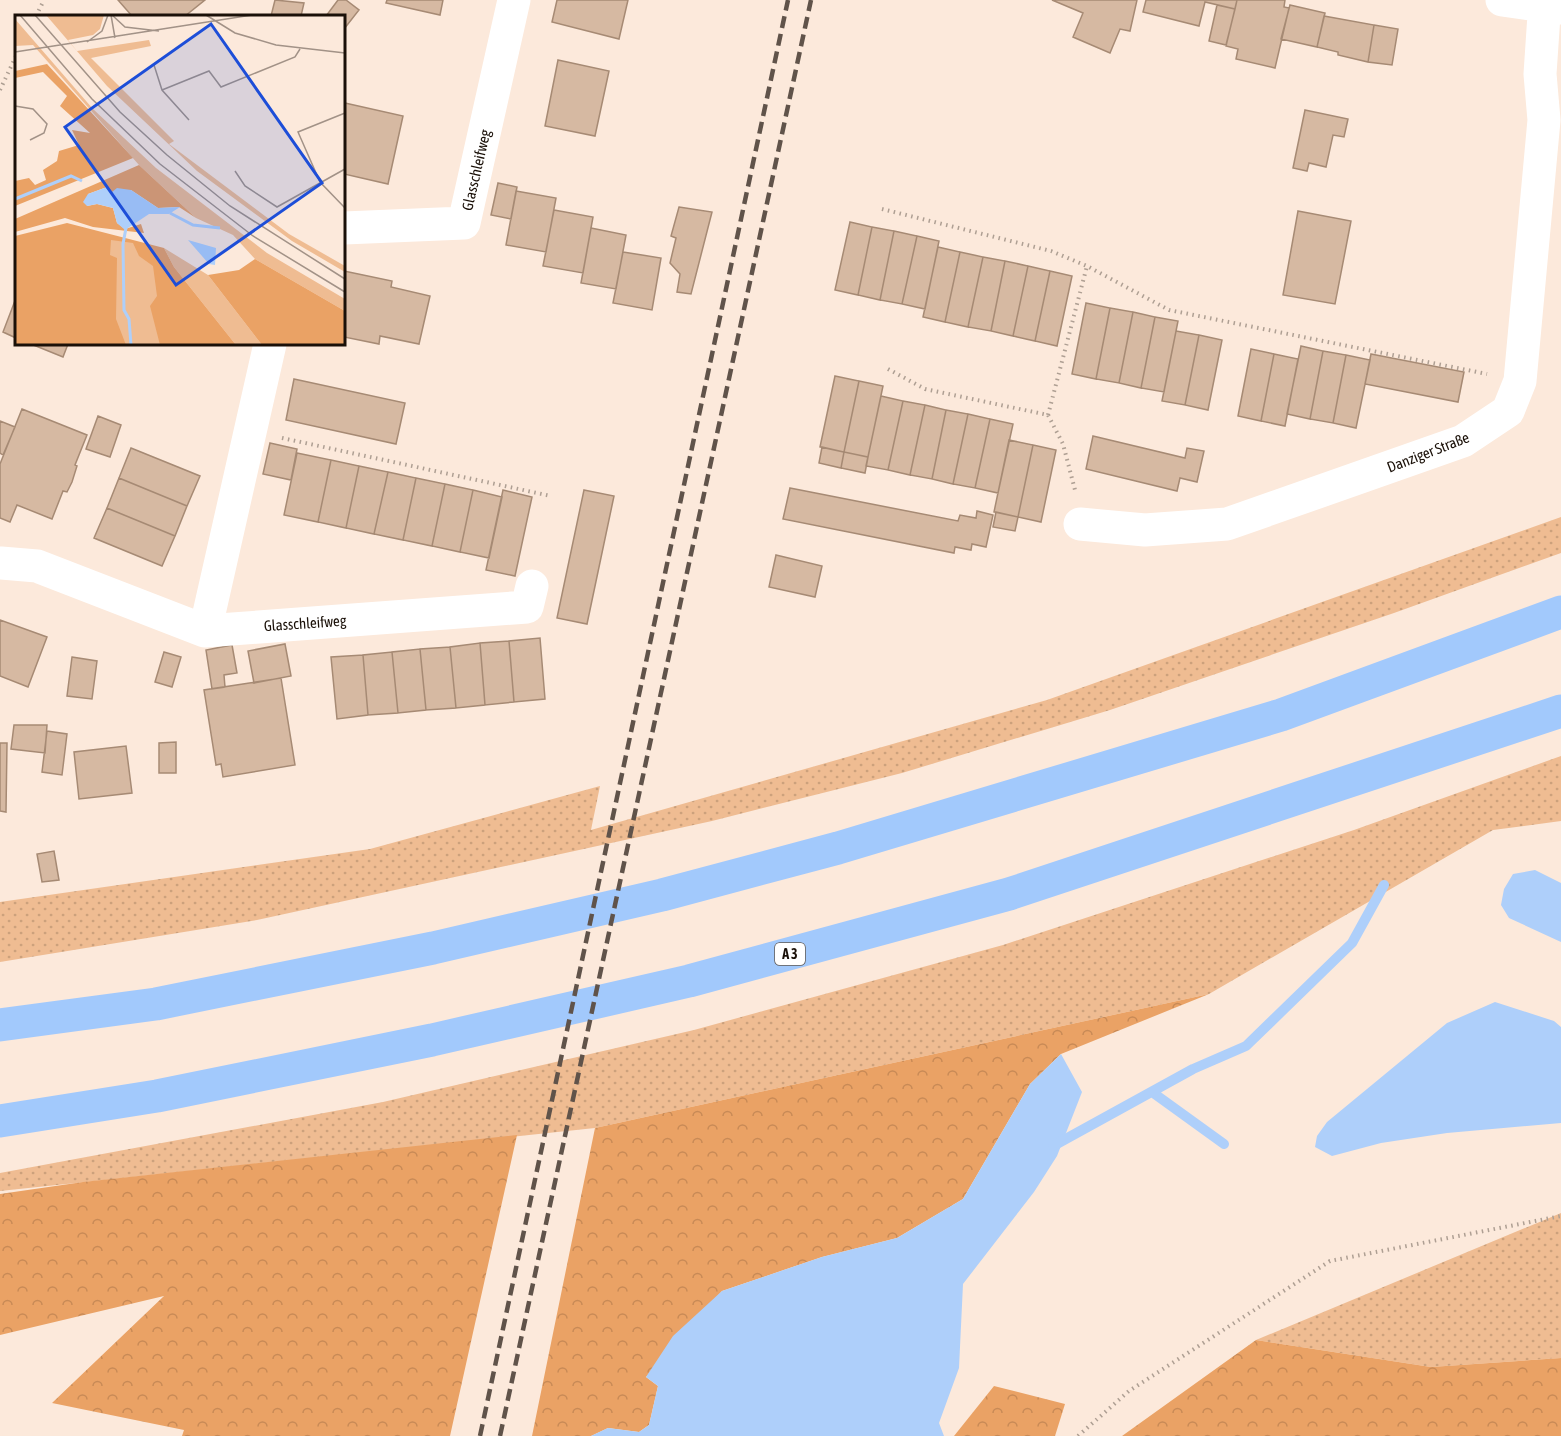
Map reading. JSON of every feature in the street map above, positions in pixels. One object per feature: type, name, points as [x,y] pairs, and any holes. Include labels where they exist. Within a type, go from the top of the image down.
[{"type":"highway","points":[[0,1025],[156,1004],[433,948],[673,892],[838,848],[1281,715],[1561,612]]},
{"type":"highway","name":"A 3","points":[[0,1121],[157,1096],[386,1049],[689,981],[1009,894],[1561,711]]},
{"type":"street","name":"Glasschleifweg","points":[[345,228],[464,223],[514,0]]},
{"type":"street","points":[[1502,0],[1550,5]]},
{"type":"street","name":"Danziger Straße","points":[[1080,524],[1145,530],[1227,524],[1463,441],[1508,411],[1520,381],[1544,120],[1540,74],[1550,5]]},
{"type":"street","points":[[206,631],[270,345]]},
{"type":"street","name":"Glasschleifweg","points":[[1,563],[37,566],[206,631],[527,607],[532,586]]},
{"type":"path","points":[[36,15],[44,0]]},
{"type":"path","points":[[0,90],[15,58]]},
{"type":"path","points":[[882,209],[1051,251],[1087,266],[1170,310],[1520,381]]},
{"type":"path","points":[[1080,524],[1073,479],[1063,444],[1048,414],[1087,266]]},
{"type":"path","points":[[888,369],[925,389],[1048,414]]},
{"type":"path","points":[[252,432],[550,496]]},
{"type":"path","points":[[1078,1436],[1129,1391],[1330,1261],[1561,1216]]},
{"type":"shaded area","points":[[1561,517],[1561,553],[1110,710],[902,773],[712,821],[257,920],[0,962],[0,902],[370,849],[600,786],[591,830],[1047,700]]},
{"type":"shaded area","points":[[1561,756],[1561,821],[1493,830],[1209,994],[595,1128],[0,1191],[0,1173],[383,1102],[694,1030],[1003,945],[1354,830]]},
{"type":"shaded area","points":[[1561,1213],[1561,1358],[1431,1367],[1256,1340]]},
{"type":"green space","points":[[1209,994],[1061,1054],[1030,1084],[963,1199],[897,1238],[822,1257],[722,1291],[646,1377],[658,1386],[649,1425],[639,1432],[608,1428],[591,1436],[532,1436],[595,1128]]},
{"type":"green space","points":[[517,1135],[450,1436],[182,1436],[184,1430],[52,1403],[164,1296],[0,1335],[0,1194],[83,1182]]},
{"type":"green space","points":[[1256,1340],[1431,1367],[1561,1358],[1561,1436],[1122,1436]]},
{"type":"green space","points":[[994,1386],[1065,1404],[1055,1436],[954,1436]]},
{"type":"water","points":[[1535,870],[1561,883],[1561,942],[1509,918],[1501,905],[1504,889],[1513,874]]},
{"type":"water","points":[[1495,1002],[1554,1021],[1561,1027],[1561,1123],[1447,1133],[1381,1143],[1332,1156],[1315,1147],[1317,1136],[1327,1122],[1447,1023]]},
{"type":"water","points":[[1061,1054],[1082,1092],[1057,1156],[1034,1192],[963,1284],[959,1368],[939,1423],[944,1436],[591,1436],[608,1428],[639,1432],[649,1425],[658,1386],[646,1377],[673,1336],[722,1291],[822,1257],[897,1238],[963,1199],[1030,1084]]},
{"type":"building","points":[[118,0],[205,0],[186,15],[131,15]]},
{"type":"building","points":[[275,0],[304,3],[301,15],[271,15]]},
{"type":"building","points":[[338,0],[346,0],[359,10],[345,28],[345,15],[327,15]]},
{"type":"building","points":[[387,0],[443,0],[440,15],[386,3]]},
{"type":"building","points":[[557,0],[628,0],[619,39],[552,22]]},
{"type":"building","points":[[1052,0],[1137,0],[1130,31],[1120,29],[1110,53],[1073,37],[1083,13]]},
{"type":"building","points":[[1146,0],[1237,0],[1235,9],[1205,2],[1199,26],[1143,12]]},
{"type":"building","points":[[1237,0],[1285,0],[1284,7],[1289,8],[1275,68],[1236,59],[1238,49],[1226,46]]},
{"type":"building","points":[[1217,5],[1235,9],[1226,45],[1209,41]]},
{"type":"building","points":[[1290,5],[1325,13],[1317,47],[1281,39]]},
{"type":"building","points":[[1324,16],[1374,25],[1368,62],[1317,47]]},
{"type":"building","points":[[1374,25],[1398,29],[1392,65],[1368,62]]},
{"type":"building","points":[[558,60],[609,71],[595,136],[545,126]]},
{"type":"building","points":[[345,103],[403,116],[388,184],[345,174]]},
{"type":"building","points":[[1305,110],[1348,119],[1344,137],[1333,135],[1326,167],[1309,163],[1307,171],[1293,168]]},
{"type":"building","points":[[498,183],[517,187],[511,219],[491,215]]},
{"type":"building","points":[[516,191],[556,198],[546,252],[506,245]]},
{"type":"building","points":[[679,207],[712,212],[691,294],[677,292],[680,274],[670,263],[676,238],[671,236]]},
{"type":"building","points":[[554,210],[593,217],[583,273],[543,266]]},
{"type":"building","points":[[1298,211],[1351,221],[1335,304],[1283,295]]},
{"type":"building","points":[[850,222],[872,227],[858,295],[835,290]]},
{"type":"building","points":[[872,227],[894,231],[880,300],[858,295]]},
{"type":"building","points":[[591,228],[626,235],[616,289],[581,283]]},
{"type":"building","points":[[894,231],[917,236],[902,304],[880,300]]},
{"type":"building","points":[[917,236],[939,241],[925,309],[902,304]]},
{"type":"building","points":[[938,247],[960,252],[945,322],[923,317]]},
{"type":"building","points":[[623,252],[661,258],[652,310],[613,303]]},
{"type":"building","points":[[960,252],[983,257],[968,327],[945,322]]},
{"type":"building","points":[[983,257],[1005,261],[991,331],[968,327]]},
{"type":"building","points":[[1005,261],[1028,266],[1013,336],[991,331]]},
{"type":"building","points":[[1028,266],[1050,271],[1035,341],[1013,336]]},
{"type":"building","points":[[345,271],[392,281],[391,287],[430,296],[419,344],[380,336],[379,344],[345,337]]},
{"type":"building","points":[[1050,271],[1072,276],[1057,346],[1035,341]]},
{"type":"building","points":[[15,301],[15,338],[3,332]]},
{"type":"building","points":[[1086,303],[1110,308],[1096,379],[1072,374]]},
{"type":"building","points":[[1110,308],[1133,312],[1119,383],[1096,379]]},
{"type":"building","points":[[1133,312],[1155,317],[1141,388],[1119,383]]},
{"type":"building","points":[[1155,317],[1178,321],[1164,392],[1141,388]]},
{"type":"building","points":[[1176,331],[1199,335],[1185,405],[1162,401]]},
{"type":"building","points":[[1199,335],[1222,340],[1208,410],[1185,405]]},
{"type":"building","points":[[33,345],[68,345],[63,357]]},
{"type":"building","points":[[1301,346],[1323,351],[1310,419],[1287,414]]},
{"type":"building","points":[[1251,349],[1274,354],[1261,421],[1238,416]]},
{"type":"building","points":[[1323,351],[1346,355],[1333,423],[1310,419]]},
{"type":"building","points":[[1274,354],[1298,359],[1285,426],[1261,421]]},
{"type":"building","points":[[1371,354],[1464,372],[1458,402],[1365,384]]},
{"type":"building","points":[[1346,355],[1370,360],[1356,428],[1333,423]]},
{"type":"building","points":[[835,376],[859,381],[844,452],[820,447]]},
{"type":"building","points":[[294,379],[405,403],[396,444],[286,420]]},
{"type":"building","points":[[859,381],[883,386],[868,457],[844,452]]},
{"type":"building","points":[[881,396],[903,401],[888,470],[866,466]]},
{"type":"building","points":[[903,401],[925,405],[910,475],[888,470]]},
{"type":"building","points":[[925,405],[946,410],[932,479],[910,475]]},
{"type":"building","points":[[22,409],[87,435],[75,465],[77,466],[72,482],[67,492],[63,491],[52,519],[17,505],[10,522],[0,518],[0,464]]},
{"type":"building","points":[[946,410],[968,414],[953,484],[932,479]]},
{"type":"building","points":[[968,414],[990,419],[975,488],[953,484]]},
{"type":"building","points":[[98,416],[121,425],[110,457],[86,449]]},
{"type":"building","points":[[990,419],[1013,424],[998,493],[975,488]]},
{"type":"building","points":[[0,421],[15,427],[3,455],[0,453]]},
{"type":"building","points":[[1093,436],[1185,458],[1187,448],[1204,451],[1197,482],[1180,478],[1177,491],[1086,469]]},
{"type":"building","points":[[1009,440],[1033,445],[1018,517],[994,512]]},
{"type":"building","points":[[270,443],[297,449],[291,480],[263,474]]},
{"type":"building","points":[[1033,445],[1056,450],[1041,522],[1018,517]]},
{"type":"building","points":[[822,447],[844,452],[841,468],[819,463]]},
{"type":"building","points":[[131,448],[200,476],[187,506],[119,478]]},
{"type":"building","points":[[844,452],[868,457],[865,473],[841,468]]},
{"type":"building","points":[[297,453],[331,460],[318,522],[284,515]]},
{"type":"building","points":[[331,460],[359,466],[346,528],[318,522]]},
{"type":"building","points":[[359,466],[388,472],[374,534],[346,528]]},
{"type":"building","points":[[388,472],[416,478],[403,540],[374,534]]},
{"type":"building","points":[[119,478],[187,506],[175,536],[107,508]]},
{"type":"building","points":[[416,478],[445,484],[432,546],[403,540]]},
{"type":"building","points":[[445,484],[473,490],[460,552],[432,546]]},
{"type":"building","points":[[790,488],[958,521],[960,515],[976,518],[977,511],[993,515],[986,547],[972,544],[971,550],[955,547],[954,553],[783,519]]},
{"type":"building","points":[[473,490],[502,497],[489,558],[460,552]]},
{"type":"building","points":[[503,490],[532,497],[515,576],[486,570]]},
{"type":"building","points":[[584,490],[614,496],[587,624],[557,618]]},
{"type":"building","points":[[107,508],[175,536],[162,566],[94,538]]},
{"type":"building","points":[[996,512],[1018,517],[1015,531],[993,527]]},
{"type":"building","points":[[776,555],[822,566],[815,597],[769,587]]},
{"type":"building","points":[[0,620],[47,637],[28,687],[0,676]]},
{"type":"building","points":[[540,638],[545,699],[514,702],[509,641]]},
{"type":"building","points":[[509,641],[514,702],[485,705],[480,643]]},
{"type":"building","points":[[480,643],[485,705],[456,708],[450,647]]},
{"type":"building","points":[[285,644],[291,676],[254,683],[248,651]]},
{"type":"building","points":[[232,645],[237,673],[224,675],[225,687],[212,689],[206,650]]},
{"type":"building","points":[[450,647],[456,708],[426,710],[420,649]]},
{"type":"building","points":[[420,649],[426,710],[398,713],[392,652]]},
{"type":"building","points":[[164,652],[181,657],[172,687],[155,682]]},
{"type":"building","points":[[392,652],[398,713],[368,715],[363,655]]},
{"type":"building","points":[[363,655],[368,715],[337,719],[331,657]]},
{"type":"building","points":[[72,657],[97,661],[92,699],[67,696]]},
{"type":"building","points":[[281,678],[295,765],[223,777],[221,764],[216,765],[204,690]]},
{"type":"building","points":[[14,725],[47,725],[45,753],[11,749]]},
{"type":"building","points":[[47,731],[67,734],[62,775],[42,772]]},
{"type":"building","points":[[176,742],[176,773],[159,773],[159,743]]},
{"type":"building","points":[[0,743],[7,743],[6,812],[0,811]]},
{"type":"building","points":[[126,746],[132,793],[79,799],[74,752]]},
{"type":"building","points":[[54,851],[59,880],[42,882],[37,854]]},
{"type":"waterway","points":[[1053,1146],[1193,1069],[1246,1046],[1352,943],[1384,885]]},
{"type":"waterway","points":[[1152,1092],[1224,1144]]},
{"type":"railway","points":[[480,1436],[788,0]]},
{"type":"railway","points":[[500,1436],[811,0]]}]
